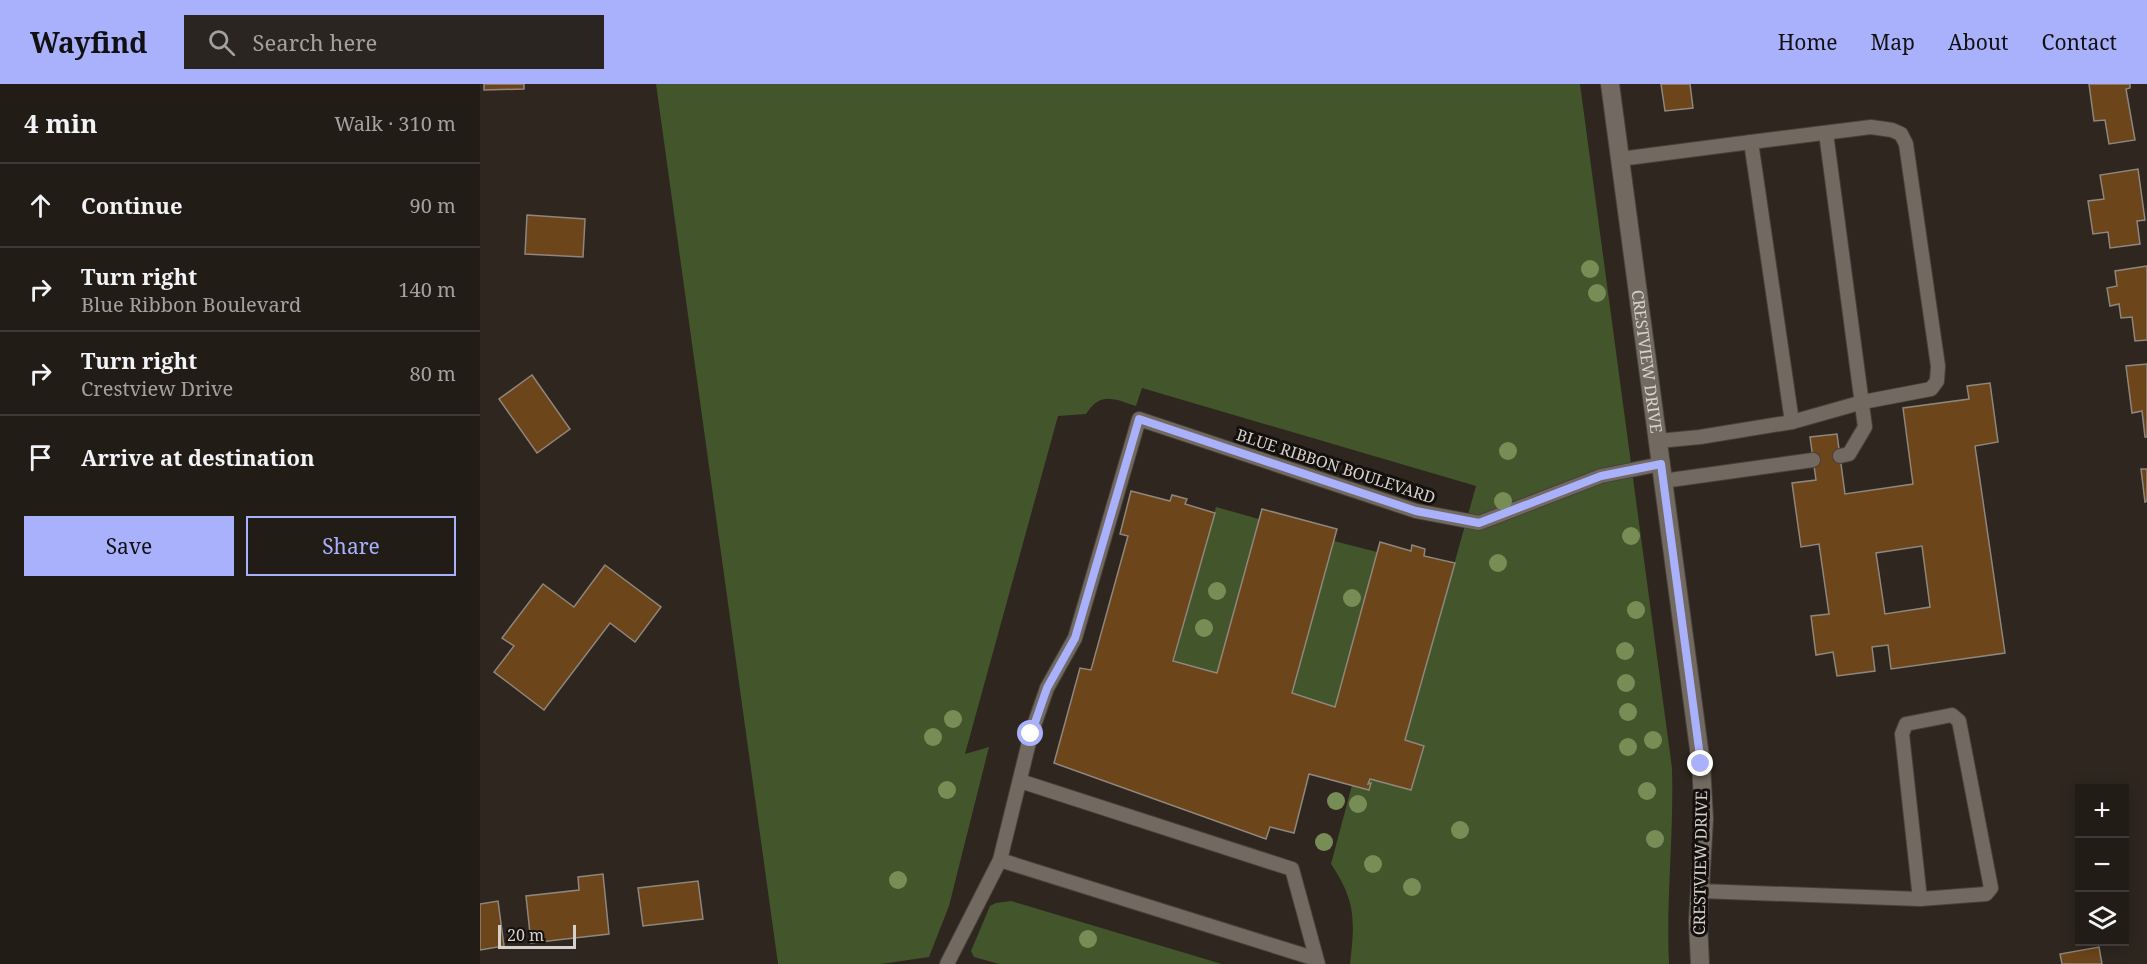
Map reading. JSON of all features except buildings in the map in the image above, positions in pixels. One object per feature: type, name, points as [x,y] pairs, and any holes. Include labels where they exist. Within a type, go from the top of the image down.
[{"type":"street","name":"CRESTVIEW DRIVE","points":[[1610,84],[1701,764],[1704,819],[1698,921],[1700,964]]},
{"type":"lane","points":[[1620,159],[1871,127],[1892,130],[1901,134],[1906,144],[1938,366],[1937,381],[1931,389],[1863,402],[1792,422],[1700,437],[1658,441]]},
{"type":"lane","points":[[1826,133],[1865,427],[1849,454],[1840,456]]},
{"type":"lane","points":[[1751,142],[1792,422]]},
{"type":"lane","name":"BLUE RIBBON BOULEVARD","points":[[1020,781],[1031,734],[1047,688],[1075,638],[1139,419],[1416,511],[1479,523],[1601,476],[1813,460]]},
{"type":"lane","points":[[1700,891],[1920,899],[1986,894],[1991,888],[1959,721],[1952,715],[1906,723],[1902,734],[1920,899]]},
{"type":"lane","points":[[946,964],[1000,860],[1020,781],[1292,869],[1317,961]]},
{"type":"lane","points":[[1000,860],[1317,961]]},
{"type":"green space","points":[[656,84],[1580,84],[1672,768],[1669,964],[1350,964],[1353,935],[1352,912],[1345,889],[1331,864],[1352,785],[1369,790],[1370,779],[1411,789],[1424,747],[1405,740],[1476,486],[1142,388],[1136,406],[1108,399],[1097,402],[1086,414],[1058,416],[965,754],[989,747],[949,906],[929,957],[881,964],[778,964]]},
{"type":"green space","points":[[1216,507],[1259,519],[1217,673],[1174,661]]},
{"type":"green space","points":[[1334,541],[1377,552],[1335,707],[1292,693]]},
{"type":"green space","points":[[1011,901],[1222,964],[999,964],[974,957],[971,951],[990,906]]},
{"type":"route","points":[[1031,734],[1047,688],[1075,638],[1139,419],[1416,511],[1479,523],[1601,476],[1661,464],[1701,764]]}]
